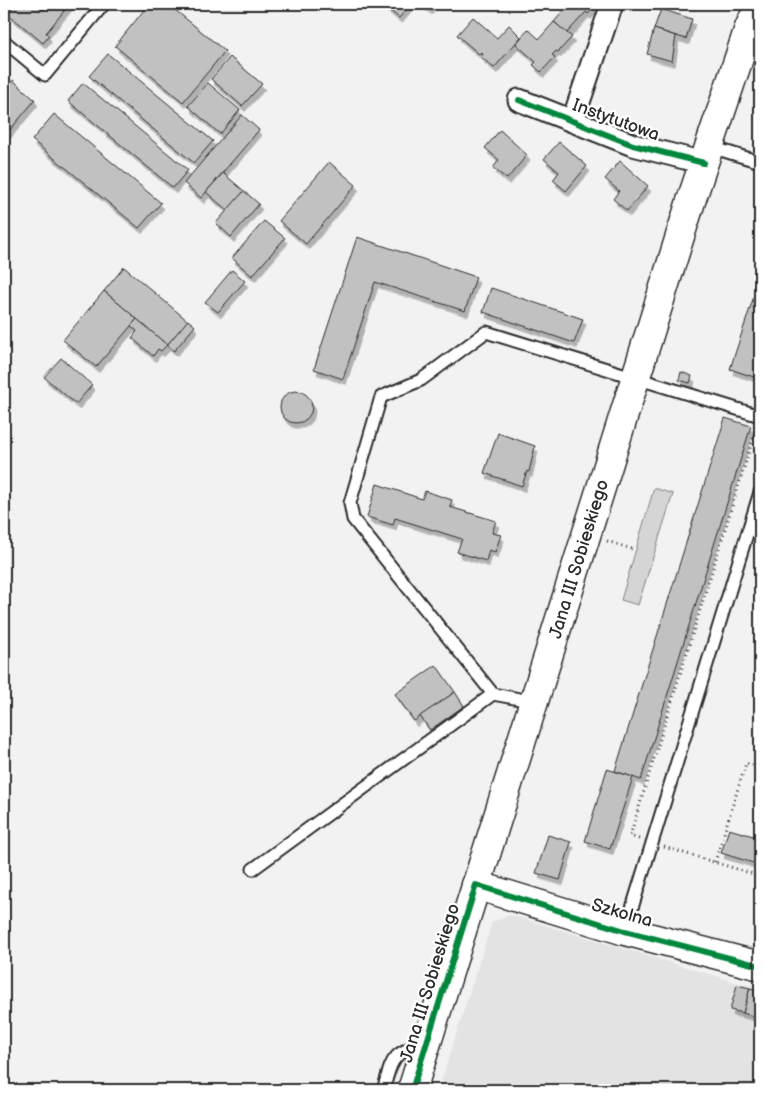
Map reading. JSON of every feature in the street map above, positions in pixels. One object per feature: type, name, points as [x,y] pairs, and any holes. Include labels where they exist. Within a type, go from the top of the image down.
[{"type":"main road","name":"Jana III Sobieskiego","points":[[412,1090],[636,377],[708,155],[749,16],[760,4]]},
{"type":"main road","name":"Szkolna","points":[[476,885],[625,931],[760,966]]},
{"type":"street","name":"Instytutowa","points":[[573,120],[612,4]]},
{"type":"street","name":"Instytutowa","points":[[518,100],[633,145],[708,155]]},
{"type":"lane","points":[[4,41],[45,75],[104,4]]},
{"type":"lane","points":[[708,155],[760,162]]},
{"type":"lane","points":[[535,702],[493,694],[353,518],[350,503],[381,397],[421,380],[486,332],[760,416]]},
{"type":"lane","points":[[625,931],[755,525],[760,492]]},
{"type":"lane","points":[[253,869],[493,694]]},
{"type":"lane","points":[[383,1090],[393,1059],[403,1049],[427,1042]]},
{"type":"path","points":[[604,550],[610,532]]},
{"type":"path","points":[[607,541],[635,550]]},
{"type":"path","points":[[715,862],[746,763],[760,767]]},
{"type":"shaded area","points":[[654,488],[673,494],[638,605],[621,600]]},
{"type":"shaded area","points":[[510,915],[760,989],[760,1090],[446,1090],[439,1088],[492,922]]},
{"type":"building","points":[[4,4],[15,4],[8,12],[4,8]]},
{"type":"building","points":[[15,4],[35,4],[43,10],[48,4],[55,4],[64,11],[46,33],[49,36],[43,43],[7,13]]},
{"type":"building","points":[[55,4],[70,4],[64,11]]},
{"type":"building","points":[[149,4],[168,4],[225,51],[183,102],[115,46]]},
{"type":"building","points":[[382,4],[411,4],[399,18]]},
{"type":"building","points":[[422,4],[434,4],[429,9]]},
{"type":"building","points":[[561,4],[592,4],[595,6],[588,14],[586,12],[567,33],[554,22],[566,8]]},
{"type":"building","points":[[661,9],[692,19],[686,39],[654,29]]},
{"type":"building","points":[[473,17],[497,38],[509,25],[521,37],[494,68],[481,57],[483,54],[481,52],[479,54],[457,35]]},
{"type":"building","points":[[554,22],[572,37],[558,52],[556,51],[552,55],[555,57],[541,72],[533,65],[536,62],[516,44],[528,29],[539,39]]},
{"type":"building","points":[[654,29],[676,36],[672,61],[647,54]]},
{"type":"building","points":[[108,54],[213,141],[194,163],[89,76]]},
{"type":"building","points":[[230,57],[262,84],[242,106],[211,79]]},
{"type":"building","points":[[13,80],[35,100],[4,137],[4,91]]},
{"type":"building","points":[[83,83],[188,170],[173,188],[68,101]]},
{"type":"building","points":[[208,83],[240,110],[220,134],[188,106]]},
{"type":"building","points":[[54,114],[161,203],[139,228],[32,140]]},
{"type":"building","points":[[242,115],[259,130],[201,198],[184,183]]},
{"type":"building","points":[[500,130],[527,155],[507,179],[493,168],[499,160],[485,148]]},
{"type":"building","points":[[559,142],[587,166],[566,191],[553,180],[559,172],[544,159]]},
{"type":"building","points":[[620,161],[648,186],[627,211],[613,199],[619,191],[605,179]]},
{"type":"building","points":[[329,162],[356,185],[306,244],[279,221]]},
{"type":"building","points":[[223,173],[244,191],[228,211],[206,192]]},
{"type":"building","points":[[244,191],[259,204],[231,237],[216,223]]},
{"type":"building","points":[[264,221],[285,238],[252,276],[232,258]]},
{"type":"building","points":[[357,237],[476,277],[465,311],[375,282],[343,379],[314,369]]},
{"type":"building","points":[[124,267],[188,321],[167,345],[104,291]]},
{"type":"building","points":[[232,270],[245,281],[218,312],[205,302]]},
{"type":"building","points":[[491,288],[583,319],[574,343],[483,312]]},
{"type":"building","points":[[104,291],[137,319],[96,367],[63,340]]},
{"type":"building","points":[[760,291],[760,379],[730,369],[755,293],[759,295]]},
{"type":"building","points":[[137,319],[167,345],[161,351],[158,349],[153,356],[132,338],[137,331],[131,326]]},
{"type":"building","points":[[188,320],[195,326],[174,351],[167,345]]},
{"type":"building","points":[[61,358],[92,385],[76,404],[44,377]]},
{"type":"building","points":[[681,372],[692,376],[690,383],[679,380]]},
{"type":"building","points":[[296,391],[302,392],[307,396],[311,401],[311,413],[307,418],[302,422],[296,423],[290,422],[285,418],[281,413],[280,407],[281,401],[285,396],[290,392]]},
{"type":"building","points":[[725,418],[751,426],[641,780],[615,771]]},
{"type":"building","points":[[498,433],[535,446],[529,472],[527,471],[522,486],[484,473]]},
{"type":"building","points":[[377,484],[422,499],[425,491],[452,500],[450,507],[496,521],[492,533],[501,535],[495,552],[489,550],[486,561],[457,552],[462,539],[395,518],[393,525],[367,517]]},
{"type":"building","points":[[436,665],[455,692],[414,721],[395,694]]},
{"type":"building","points":[[455,692],[464,706],[430,730],[420,716]]},
{"type":"building","points":[[607,769],[633,777],[610,849],[585,841]]},
{"type":"building","points":[[729,829],[760,838],[760,865],[721,853]]},
{"type":"building","points":[[548,835],[571,842],[560,880],[536,873]]},
{"type":"building","points":[[737,985],[750,988],[743,1013],[730,1010]]},
{"type":"building","points":[[750,988],[760,991],[760,1018],[743,1013]]},
{"type":"cycle path","points":[[519,100],[633,145],[704,163]]},
{"type":"cycle path","points":[[412,1090],[476,885],[625,931],[760,966]]}]
